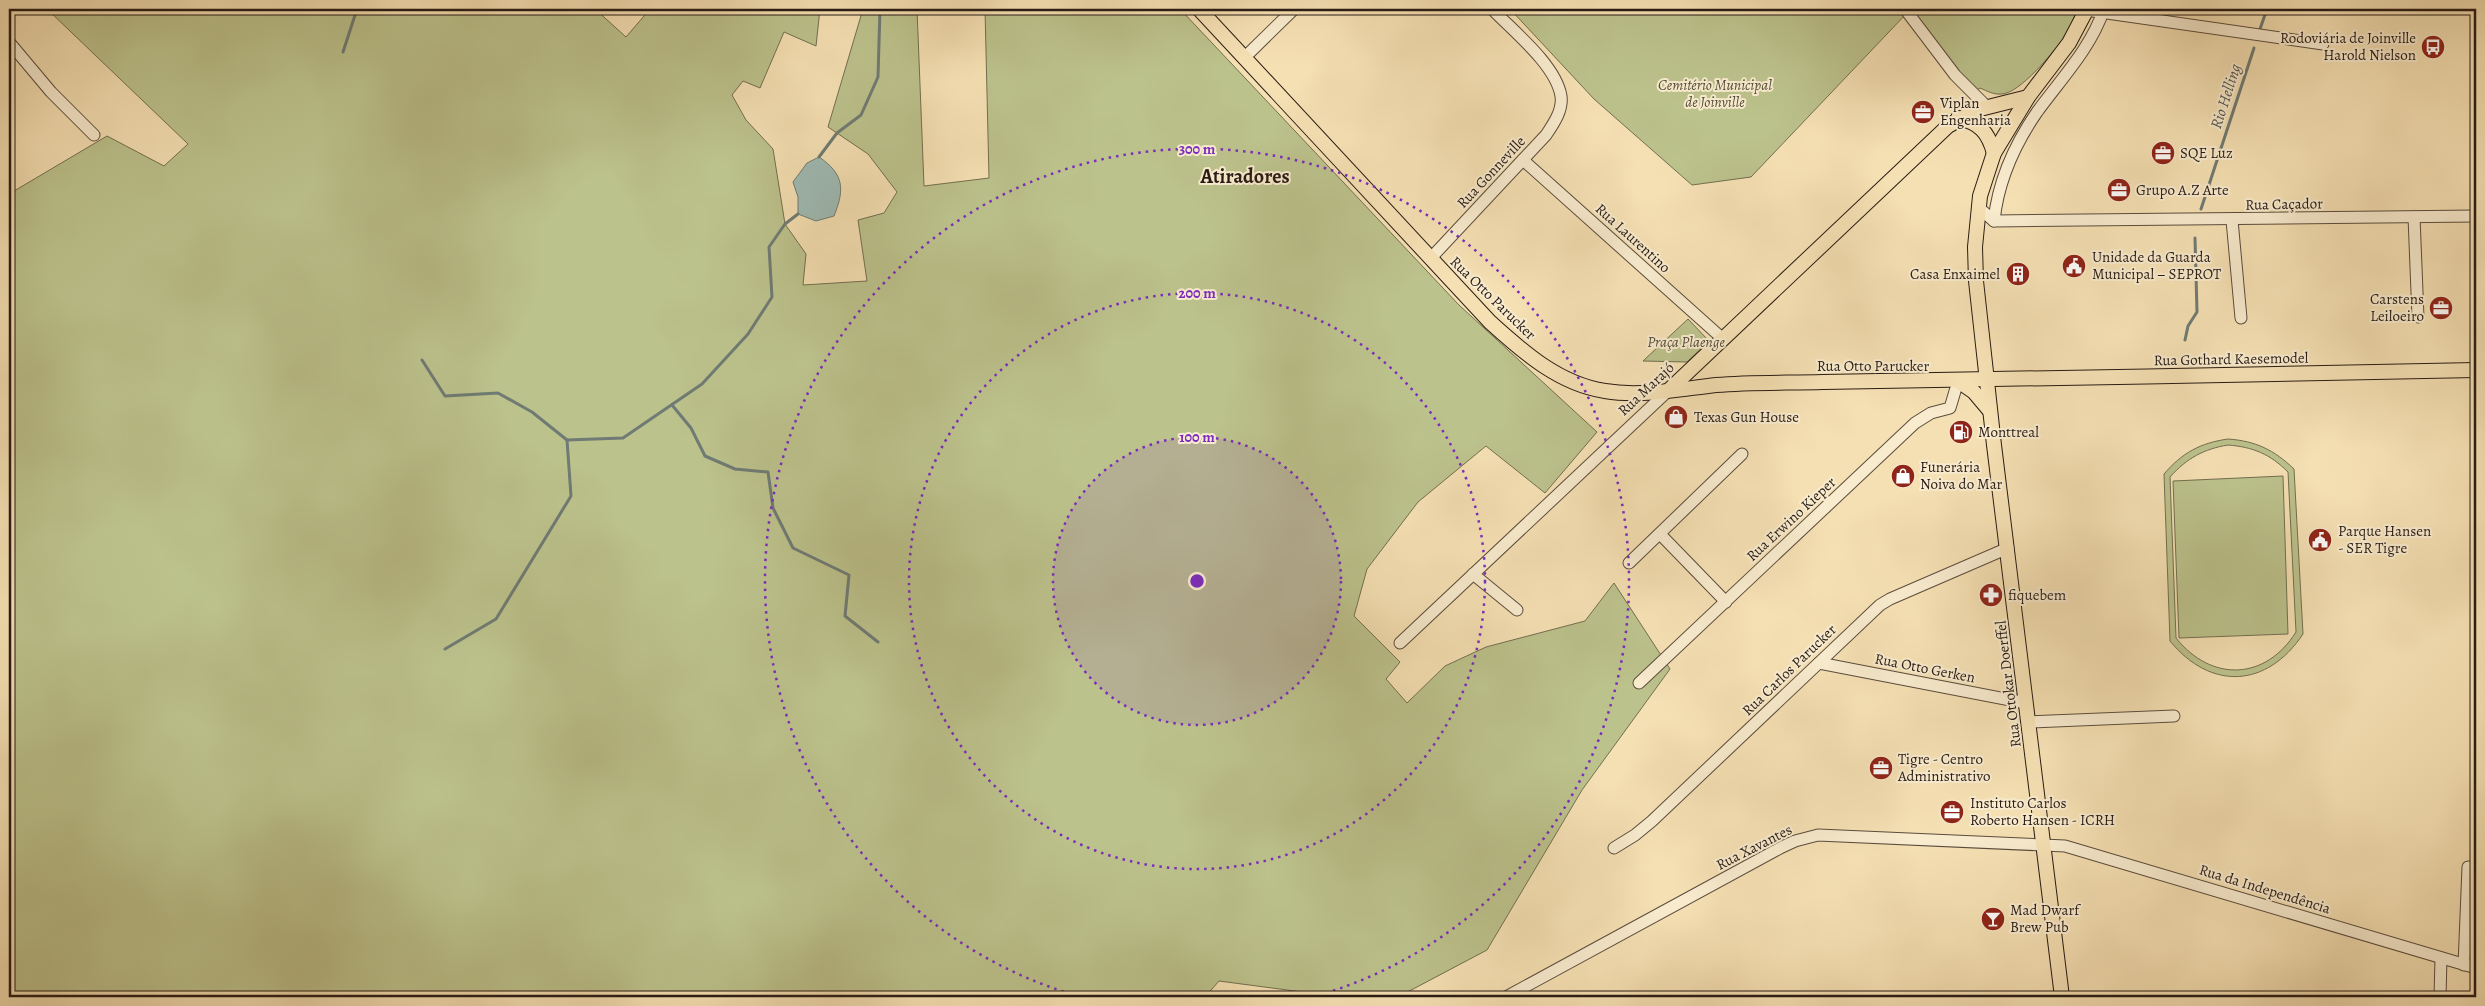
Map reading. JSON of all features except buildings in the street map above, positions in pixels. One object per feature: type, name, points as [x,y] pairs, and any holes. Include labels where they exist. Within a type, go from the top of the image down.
[{"type":"main road","name":"Rua Otto Parucker","points":[[1199,9],[1430,259],[1504,335],[1536,361],[1561,377],[1588,387],[1624,393],[1721,385],[1987,380]]},
{"type":"main road","name":"Rua Ottokar Doerffel","points":[[2062,997],[1987,380],[1975,257],[1978,207],[1984,180],[1994,153],[2028,97],[2069,43],[2086,9]]},
{"type":"main road","name":"Rua Marajó","points":[[1669,390],[1958,118],[1988,107],[2028,97]]},
{"type":"main road","points":[[1958,118],[1971,121],[1984,130],[1994,153]]},
{"type":"main road","points":[[1706,355],[1705,375],[1713,382],[1721,385]]},
{"type":"main road","name":"Rua Gothard Kaesemodel","points":[[1987,380],[2476,370]]},
{"type":"main road","points":[[1958,381],[1974,392],[1991,412]]},
{"type":"street","points":[[1244,58],[1294,9]]},
{"type":"street","name":"Rua Gonneville","points":[[1430,259],[1523,160],[1556,121],[1560,110],[1561,97],[1557,84],[1544,63],[1492,9]]},
{"type":"street","points":[[2086,9],[2323,44]]},
{"type":"street","points":[[1978,207],[1994,221],[2002,181],[2020,140],[2036,113],[2085,47],[2104,11]]},
{"type":"street","points":[[1908,13],[1955,74],[1988,107]]},
{"type":"street","points":[[9,42],[51,92],[94,136]]},
{"type":"street","name":"Rua Laurentino","points":[[1523,160],[1723,339]]},
{"type":"street","name":"Rua Caçador","points":[[1994,221],[2476,216]]},
{"type":"street","points":[[2414,217],[2418,317]]},
{"type":"street","points":[[2232,220],[2241,318]]},
{"type":"street","name":"Rua Erwino Kieper","points":[[1639,683],[1916,423],[1931,413],[1950,408],[1958,381]]},
{"type":"street","name":"Rua Marajó","points":[[1400,643],[1669,390]]},
{"type":"street","points":[[1629,564],[1742,454]]},
{"type":"street","points":[[1660,534],[1726,602]]},
{"type":"street","name":"Rua Carlos Parucker","points":[[1614,848],[1635,835],[1652,821],[1870,614],[1890,599],[2008,548]]},
{"type":"street","points":[[1473,574],[1517,610]]},
{"type":"street","name":"Rua Otto Gerken","points":[[1819,663],[2026,703]]},
{"type":"street","points":[[2029,722],[2174,716]]},
{"type":"street","name":"Rua Xavantes","points":[[1506,997],[1795,841],[1818,835],[1845,835],[2044,844]]},
{"type":"street","name":"Rua da Independência","points":[[2044,844],[2085,850],[2476,968]]},
{"type":"street","points":[[2464,965],[2468,867],[2476,867]]},
{"type":"street","points":[[2440,997],[2441,958]]},
{"type":"green space","points":[[47,9],[595,9],[626,37],[650,9],[820,9],[816,46],[784,32],[760,88],[743,81],[732,95],[746,120],[773,149],[785,224],[806,254],[803,285],[867,281],[858,220],[884,213],[897,192],[868,154],[828,127],[863,9],[917,9],[924,186],[989,178],[985,9],[1180,9],[1459,305],[1597,432],[1545,493],[1486,446],[1418,502],[1367,569],[1354,616],[1400,662],[1386,679],[1407,703],[1445,666],[1486,647],[1585,621],[1614,583],[1670,669],[1582,790],[1487,950],[1398,997],[1340,997],[1219,981],[1205,997],[9,997],[9,194],[107,136],[164,166],[188,144]]},
{"type":"green space","name":"Cemitério Municipal de Joinville","points":[[1510,9],[2077,9],[2066,34],[2045,61],[2018,87],[2002,94],[1980,88],[1973,93],[1907,13],[1751,177],[1692,185],[1594,99]]},
{"type":"green space","name":"Praça Plaenge","points":[[1688,319],[1709,341],[1687,362],[1643,361]]},
{"type":"green space","points":[[2228,439],[2256,444],[2272,452],[2294,469],[2303,634],[2289,652],[2273,665],[2256,673],[2238,676],[2221,675],[2203,669],[2186,657],[2170,641],[2164,474],[2178,460],[2192,450]],"holes":[[[2228,445],[2261,452],[2275,460],[2288,472],[2296,632],[2284,648],[2270,660],[2254,667],[2238,670],[2222,669],[2206,663],[2190,653],[2176,638],[2170,477],[2196,455]]]},
{"type":"green space","points":[[2283,476],[2288,634],[2179,638],[2173,481]]},
{"type":"water","points":[[819,157],[838,176],[841,190],[834,216],[816,221],[798,214],[798,197],[793,182],[807,163]]},
{"type":"waterway","points":[[343,52],[357,9]]},
{"type":"waterway","points":[[819,157],[837,133],[861,115],[878,77],[880,9]]},
{"type":"waterway","name":"Rio Helling","points":[[2260,29],[2267,9]]},
{"type":"waterway","name":"Rio Helling","points":[[2201,209],[2254,48]]},
{"type":"waterway","points":[[422,360],[445,396],[498,393],[532,412],[567,440],[623,438],[702,384],[748,334],[772,297],[769,247],[785,224],[798,214]]},
{"type":"waterway","name":"Rio Helling","points":[[2185,340],[2188,326],[2197,312],[2195,238]]},
{"type":"waterway","points":[[672,405],[691,428],[705,456],[735,469],[768,472],[773,508],[793,548],[849,575],[845,616],[878,642]]},
{"type":"waterway","points":[[445,649],[496,619],[571,496],[567,440]]},
{"type":"place","name":"Rodoviária de Joinville Harold Nielson","points":[[2433,47]]},
{"type":"place","name":"Viplan Engenharia","points":[[1923,112]]},
{"type":"place","name":"SQE Luz","points":[[2163,153]]},
{"type":"place","name":"Grupo A.Z Arte","points":[[2119,190]]},
{"type":"place","name":"Unidade da Guarda Municipal – SEPROT","points":[[2074,266]]},
{"type":"place","name":"Casa Enxaimel","points":[[2018,274]]},
{"type":"place","name":"Carstens Leiloeiro","points":[[2441,308]]},
{"type":"place","name":"Texas Gun House","points":[[1676,417]]},
{"type":"place","name":"Monttreal","points":[[1961,432]]},
{"type":"place","name":"Funerária Noiva do Mar","points":[[1903,476]]},
{"type":"place","name":"Parque Hansen - SER Tigre","points":[[2320,540]]},
{"type":"place","name":"fiquebem","points":[[1991,595]]},
{"type":"place","name":"Tigre - Centro Administrativo","points":[[1881,768]]},
{"type":"place","name":"Instituto Carlos Roberto Hansen - ICRH","points":[[1952,812]]},
{"type":"place","name":"Mad Dwarf Brew Pub","points":[[1993,919]]},
{"type":"district","name":"Atiradores","points":[[1245,176]]}]
